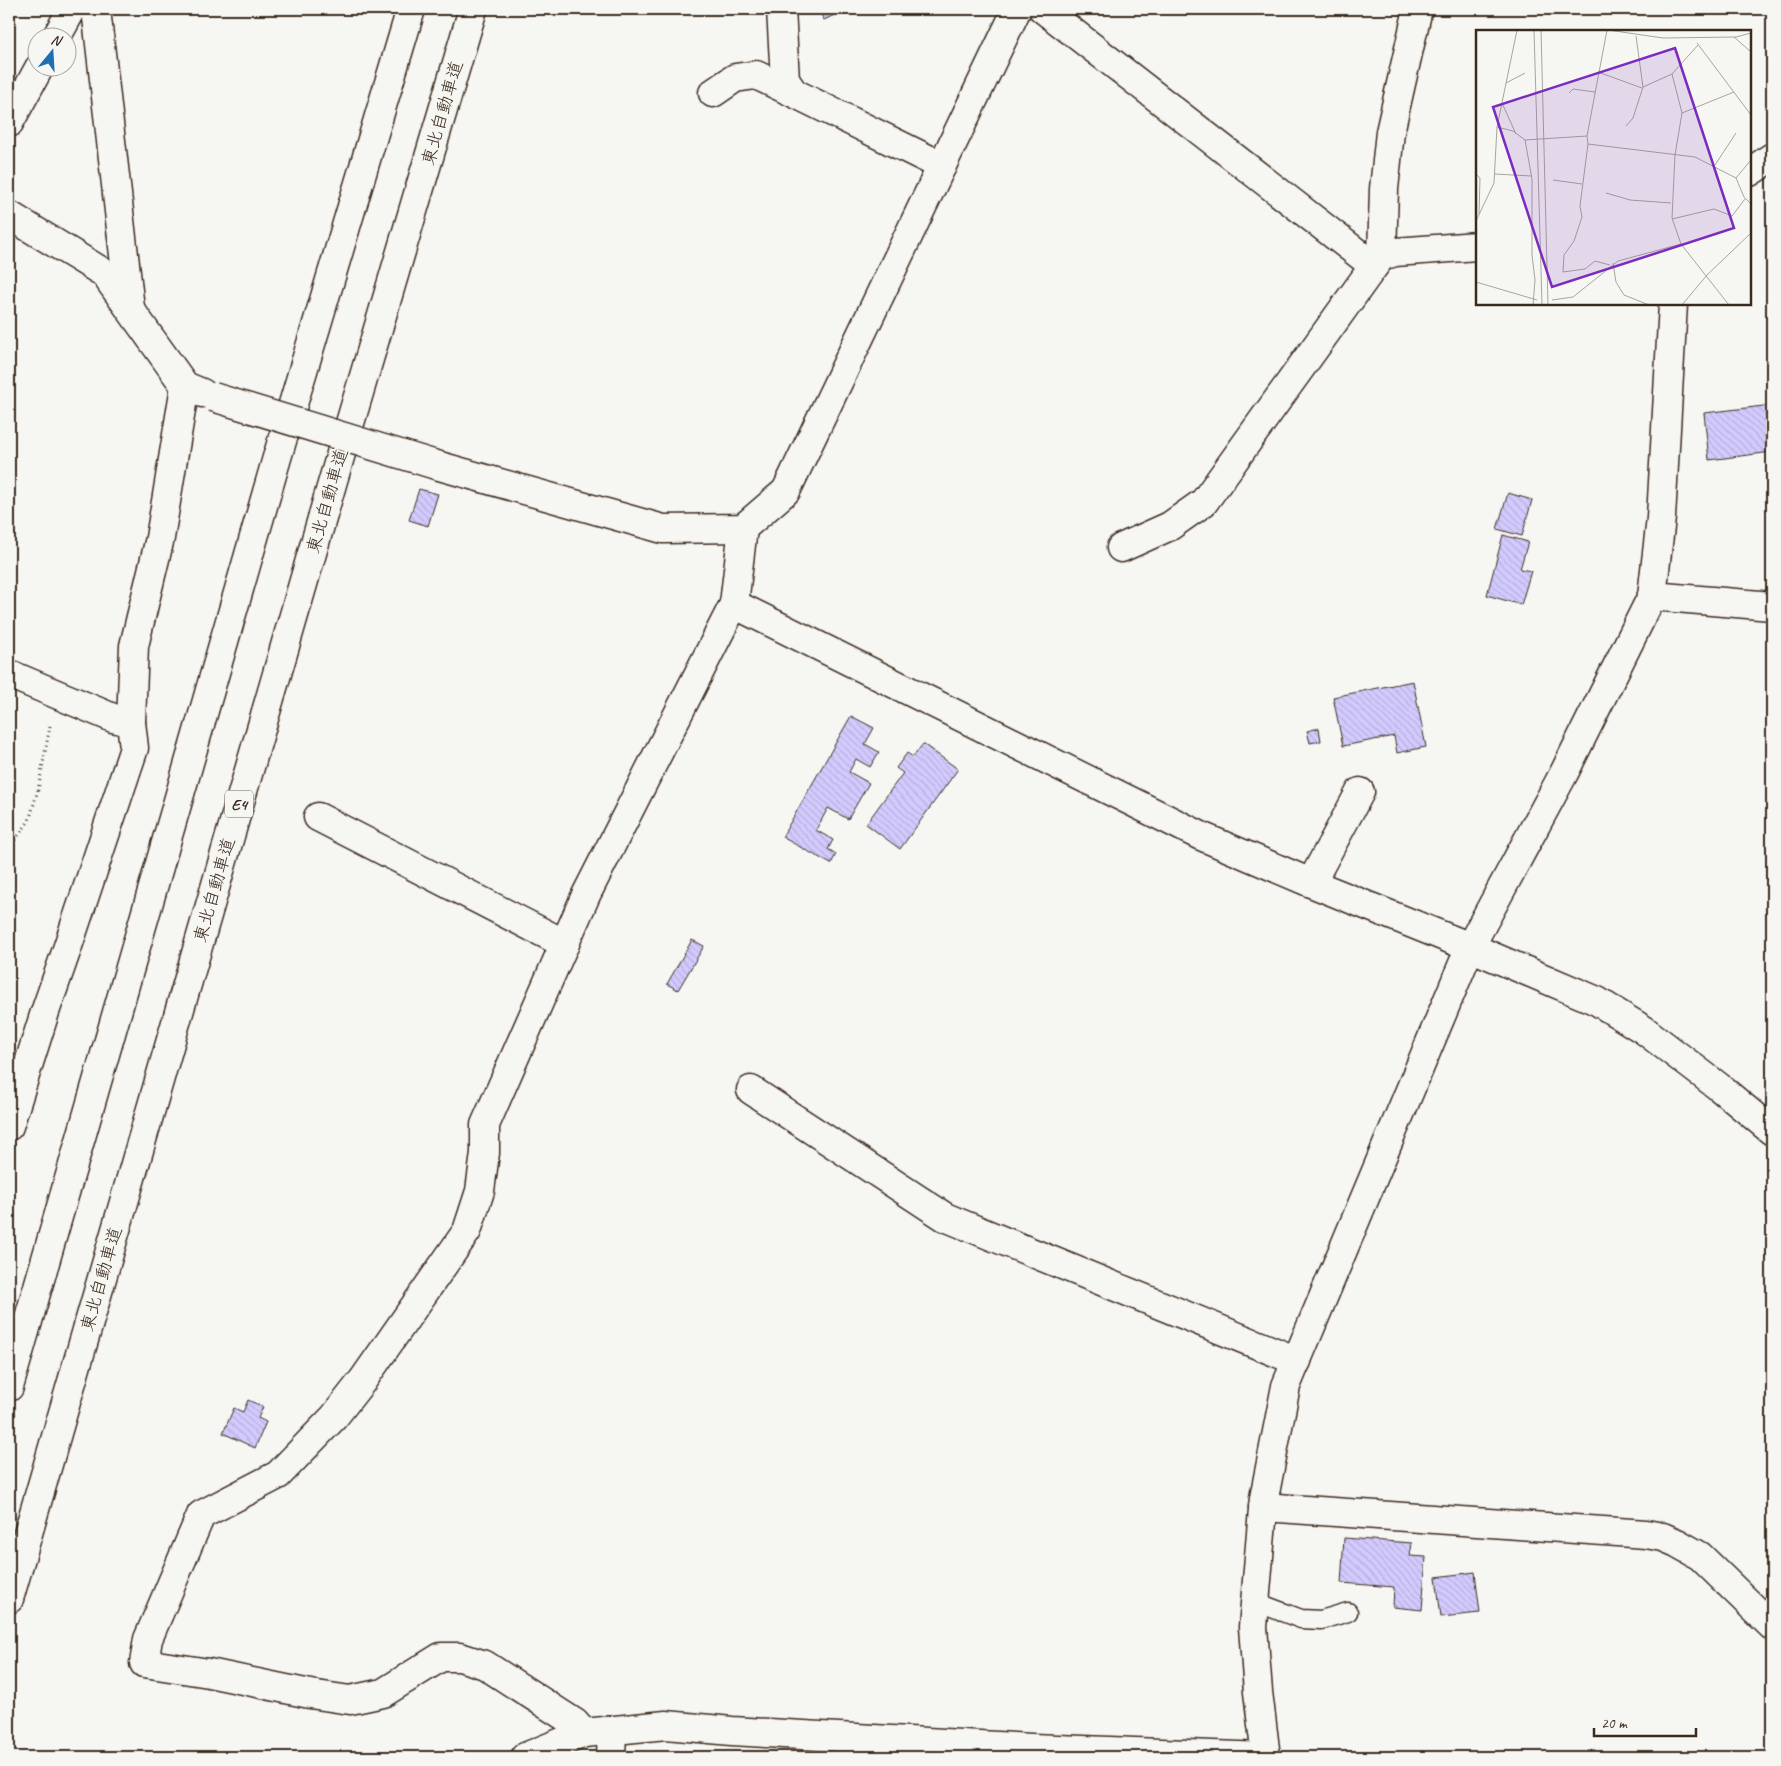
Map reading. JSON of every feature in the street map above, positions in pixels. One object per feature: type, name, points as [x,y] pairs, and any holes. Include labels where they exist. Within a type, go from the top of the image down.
[{"type":"main road","points":[[62,28],[72,9]]},
{"type":"main road","points":[[96,9],[130,308]]},
{"type":"main road","points":[[9,1387],[276,461],[411,9]]},
{"type":"main road","name":"東北自動車道","points":[[9,1599],[334,477],[473,9]]},
{"type":"main road","points":[[781,9],[785,80],[794,93]]},
{"type":"main road","points":[[9,215],[104,273],[185,386],[213,397],[436,465],[663,529],[743,528],[786,492],[1017,9]]},
{"type":"main road","points":[[1043,9],[1378,261]]},
{"type":"main road","points":[[1378,261],[1390,132],[1418,9]]},
{"type":"main road","points":[[713,93],[735,78],[756,75],[942,166]]},
{"type":"main road","points":[[9,123],[34,78]]},
{"type":"main road","points":[[1751,171],[1772,157]]},
{"type":"main road","points":[[1121,548],[1170,526],[1204,502],[1378,261],[1395,252],[1476,246]]},
{"type":"main road","points":[[525,1757],[584,1733],[666,1725],[732,1731],[1021,1747],[1265,1757],[1258,1692],[1254,1626],[1263,1507],[1286,1386],[1470,946],[1564,773],[1652,596],[1661,518],[1673,305]]},
{"type":"main road","points":[[9,1126],[45,1012],[134,748],[131,722],[134,646],[160,538],[185,386]]},
{"type":"main road","points":[[584,1733],[575,1722],[485,1665],[460,1657],[441,1657],[384,1693],[350,1700],[310,1694],[209,1673],[144,1663],[148,1639],[201,1515],[278,1474],[334,1417],[363,1380],[467,1231],[480,1191],[485,1153],[485,1125],[586,896],[734,604],[743,528]]},
{"type":"main road","points":[[1652,596],[1772,606]]},
{"type":"main road","points":[[734,604],[1201,836],[1311,883],[1470,946],[1597,1001],[1644,1030],[1719,1087],[1772,1131]]},
{"type":"main road","points":[[9,674],[113,718],[131,722]]},
{"type":"main road","points":[[1311,883],[1360,792]]},
{"type":"main road","points":[[318,817],[565,944]]},
{"type":"main road","points":[[750,1090],[945,1217],[1297,1361]]},
{"type":"main road","points":[[1263,1507],[1646,1534],[1663,1537],[1700,1556],[1772,1626]]},
{"type":"main road","points":[[611,1757],[612,1731]]},
{"type":"lane","points":[[1256,1602],[1301,1619],[1321,1620],[1348,1612]]},
{"type":"path","points":[[9,848],[29,822],[38,790],[56,694]]},
{"type":"building","points":[[818,9],[847,9],[824,20]]},
{"type":"building","points":[[1772,405],[1772,452],[1709,460],[1704,413]]},
{"type":"building","points":[[419,489],[438,494],[428,526],[409,520]]},
{"type":"building","points":[[1508,493],[1532,500],[1522,536],[1497,529]]},
{"type":"building","points":[[1503,535],[1528,542],[1520,569],[1531,571],[1521,605],[1487,595]]},
{"type":"building","points":[[1413,681],[1426,747],[1397,753],[1394,736],[1343,746],[1333,697]]},
{"type":"building","points":[[851,716],[874,728],[865,744],[879,752],[870,767],[856,759],[849,772],[869,783],[848,819],[828,808],[816,830],[833,840],[828,849],[836,854],[831,864],[782,837]]},
{"type":"building","points":[[1319,728],[1321,741],[1310,743],[1307,731]]},
{"type":"building","points":[[923,744],[958,769],[900,849],[866,824],[903,773],[896,768],[907,753],[913,757]]},
{"type":"building","points":[[692,940],[704,946],[678,990],[667,984]]},
{"type":"building","points":[[248,1400],[263,1407],[258,1418],[266,1422],[255,1448],[223,1433],[234,1408],[243,1412]]},
{"type":"building","points":[[1344,1538],[1412,1543],[1410,1556],[1426,1557],[1422,1610],[1393,1607],[1394,1587],[1341,1583]]},
{"type":"building","points":[[1475,1572],[1480,1613],[1441,1617],[1436,1577]]}]
